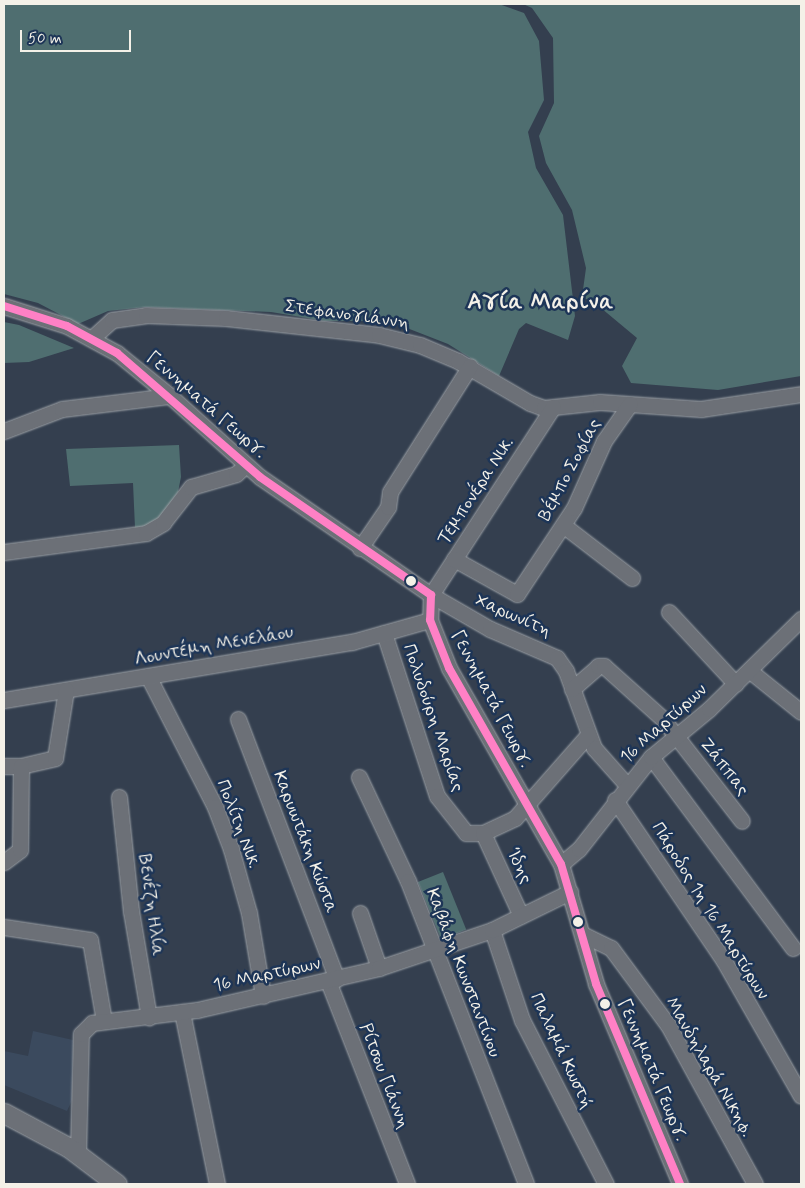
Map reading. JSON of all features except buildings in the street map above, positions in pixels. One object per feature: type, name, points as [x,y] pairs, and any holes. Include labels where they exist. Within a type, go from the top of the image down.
[{"type":"main road","points":[[4,1113],[78,1153],[117,1184]]},
{"type":"street","points":[[4,306],[54,321],[92,338]]},
{"type":"street","name":"Στεφανογιάννη","points":[[92,338],[108,322],[133,316],[226,318],[379,335],[420,346],[470,366],[535,406],[552,407],[576,402],[714,408],[801,394]]},
{"type":"street","name":"Γεννηματά Γεωργ.","points":[[92,338],[170,396],[246,465],[360,548],[431,595],[430,620],[454,679],[561,864],[612,1028],[680,1184]]},
{"type":"street","points":[[360,548],[388,508],[390,492],[470,366]]},
{"type":"street","points":[[4,431],[62,409],[170,396]]},
{"type":"street","name":"Βέμπο Σοφίας","points":[[454,559],[517,594],[574,508],[604,441],[630,404]]},
{"type":"street","name":"Τεμπονέρα Νικ.","points":[[431,595],[552,407]]},
{"type":"street","points":[[4,552],[146,533],[163,523],[191,487],[236,474],[246,465]]},
{"type":"street","points":[[563,525],[632,578]]},
{"type":"street","name":"Χαρωνίτη","points":[[431,595],[490,629],[550,654],[561,663],[572,688],[588,735],[604,762],[626,784]]},
{"type":"street","points":[[669,612],[736,684]]},
{"type":"street","name":"16 Μαρτύρων","points":[[561,864],[580,849],[626,784],[650,757],[736,684],[801,619]]},
{"type":"street","name":"Λουντέμη Μενελάου","points":[[4,700],[352,642],[430,620]]},
{"type":"street","name":"Πολυδούρη Μαρίας","points":[[384,633],[437,796],[453,819],[476,834]]},
{"type":"street","name":"Ζάππας","points":[[572,688],[601,665],[652,709],[675,734],[742,821]]},
{"type":"street","points":[[750,671],[801,712]]},
{"type":"street","name":"Πολίτη Νικ.","points":[[148,676],[215,807],[232,849],[249,913],[263,996]]},
{"type":"street","points":[[4,766],[21,766],[55,758],[66,690]]},
{"type":"street","name":"Καρυωτάκη Κώστα","points":[[238,719],[333,980]]},
{"type":"street","points":[[476,834],[515,818],[529,806],[588,735]]},
{"type":"street","points":[[650,757],[792,948]]},
{"type":"street","points":[[4,862],[20,850],[21,766]]},
{"type":"street","name":"Καβάφη Κωνσταντίνου","points":[[359,777],[408,881],[433,950],[526,1184]]},
{"type":"street","name":"Βενέζη Ηλία","points":[[119,797],[131,911],[149,1017]]},
{"type":"street","name":"Πάροδος 1η 16 Μαρτύρων","points":[[615,800],[724,962],[801,1096]]},
{"type":"street","name":"Ίδης","points":[[476,834],[521,916]]},
{"type":"street","name":"16 Μαρτύρων","points":[[78,1153],[81,1034],[92,1023],[182,1012],[263,996],[379,968],[492,930],[570,892]]},
{"type":"street","points":[[360,913],[379,968]]},
{"type":"street","points":[[4,927],[90,940],[104,1021]]},
{"type":"street","name":"Παλαμά Κωστή","points":[[492,930],[522,1020],[606,1184]]},
{"type":"street","name":"Μανδηλαρά Νικηφ.","points":[[582,934],[611,948],[668,1026],[755,1184]]},
{"type":"street","name":"Ρίτσου Γιάννη","points":[[333,980],[407,1184]]},
{"type":"street","points":[[182,1012],[217,1184]]},
{"type":"shaded area","points":[[33,1031],[73,1040],[72,1100],[67,1111],[4,1085],[4,1051],[28,1056]]},
{"type":"green space","points":[[4,4],[499,4],[524,13],[539,41],[544,100],[528,132],[536,168],[563,215],[575,316],[568,340],[526,323],[519,329],[499,376],[448,344],[389,321],[325,321],[271,312],[146,307],[108,311],[78,324],[38,303],[4,294]]},
{"type":"green space","points":[[523,4],[801,4],[801,376],[718,390],[631,383],[622,366],[637,338],[595,303],[582,297],[586,268],[572,210],[546,163],[539,136],[554,103],[553,38],[532,8]]},
{"type":"green space","points":[[4,322],[19,325],[74,348],[29,362],[4,363]]},
{"type":"green space","points":[[179,445],[181,477],[178,492],[162,516],[149,525],[135,528],[133,483],[70,486],[66,449]]},
{"type":"green space","points":[[443,872],[466,929],[441,940],[418,882]]},
{"type":"transit line","points":[[4,306],[67,326],[117,353],[260,477],[431,595],[430,620],[449,668],[561,864],[596,984],[680,1184]]},
{"type":"district","name":"Αγία Μαρίνα","points":[[541,303]]}]
